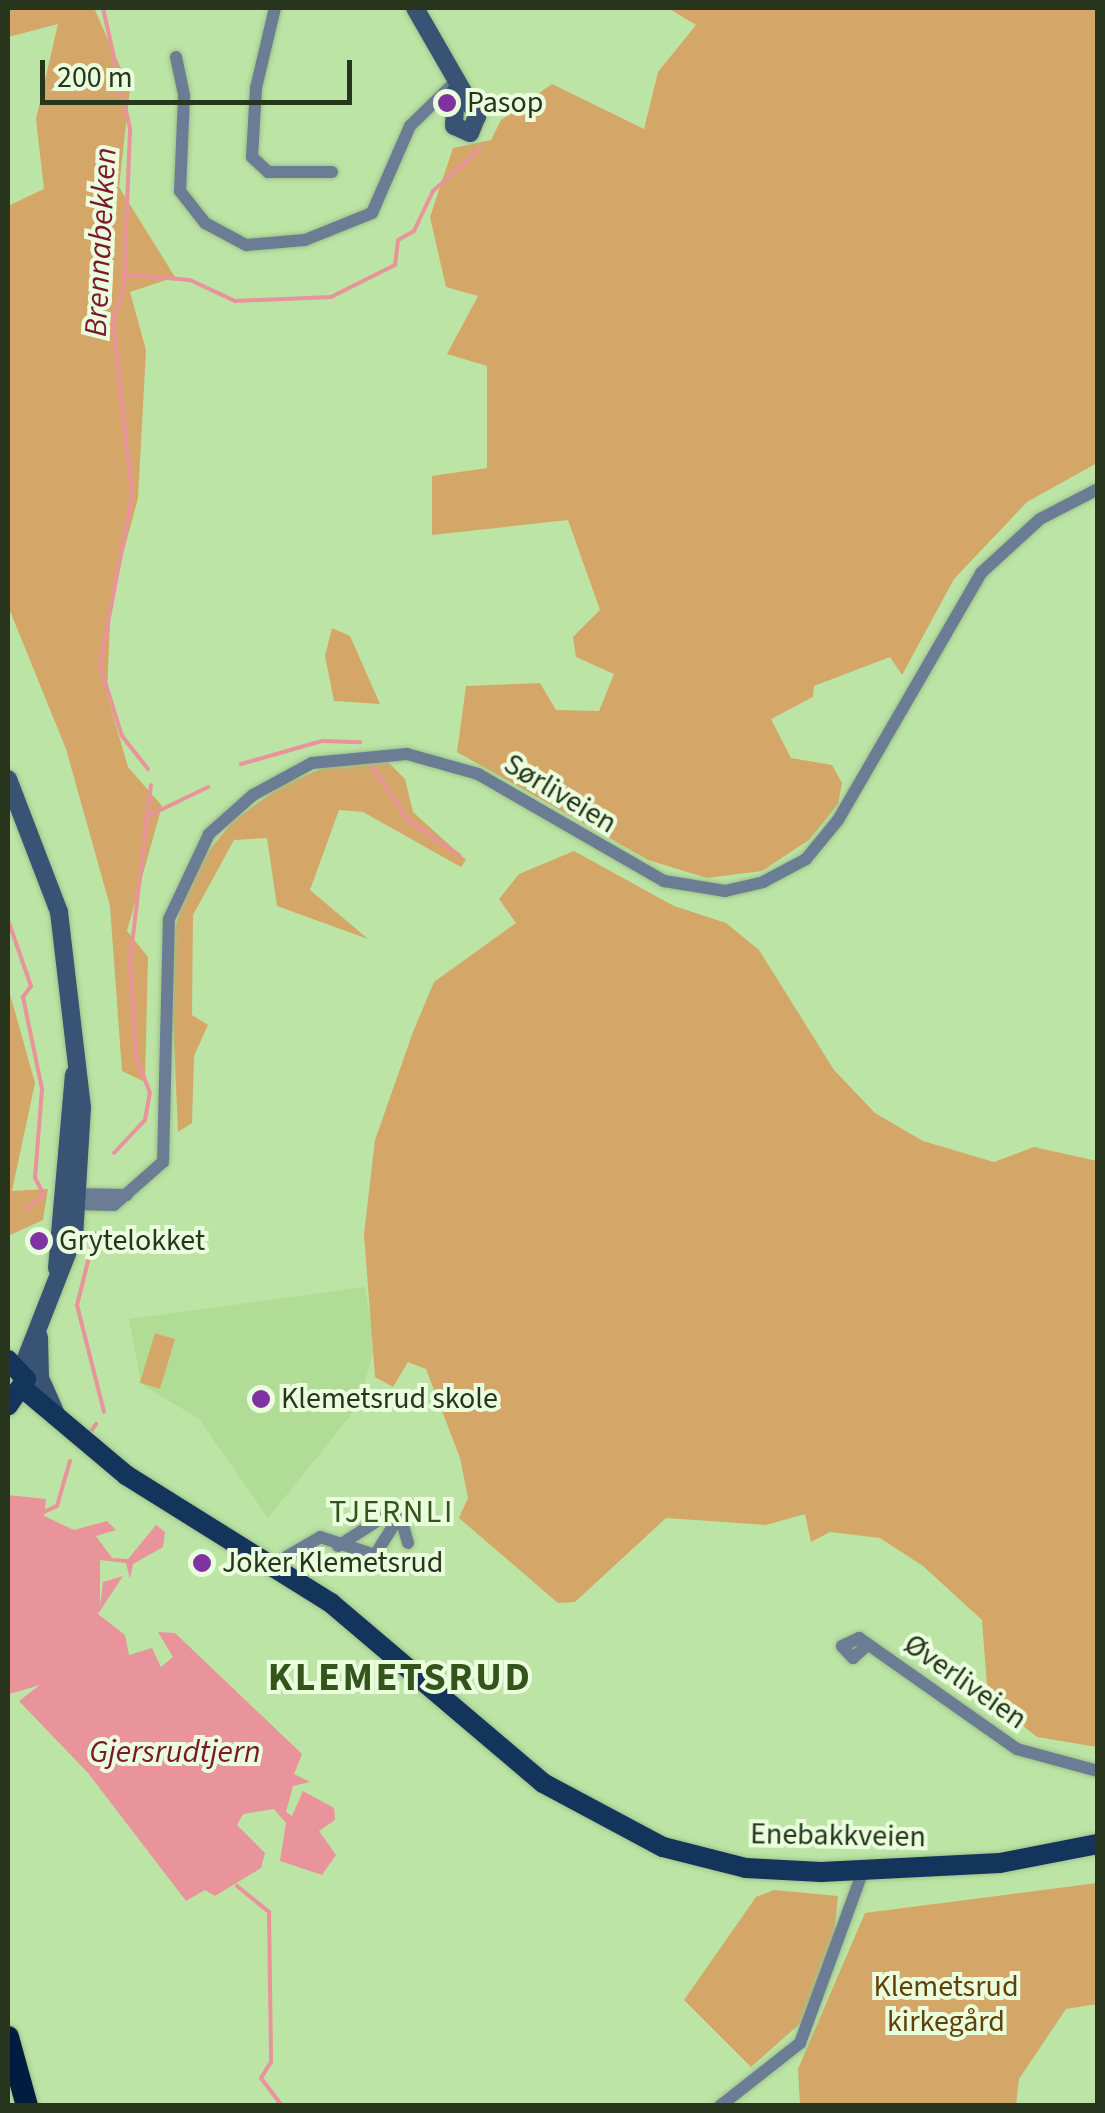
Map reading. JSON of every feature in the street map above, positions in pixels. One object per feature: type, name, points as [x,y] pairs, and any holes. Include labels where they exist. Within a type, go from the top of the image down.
[{"type":"highway","points":[[8,2036],[27,2106]]},
{"type":"main road","points":[[415,8],[454,88]]},
{"type":"main road","name":"Enebakkveien","points":[[8,778],[59,912],[77,1062],[74,1199],[56,1274],[14,1381],[59,1426],[331,1603],[518,1763],[598,1815],[717,1862],[863,1871],[1000,1863],[1098,1844]]},
{"type":"main road","points":[[38,1322],[40,1378],[59,1426]]},
{"type":"street","points":[[275,8],[256,88],[252,157],[268,172],[332,172]]},
{"type":"street","points":[[176,57],[184,96],[180,191],[205,223],[246,244],[306,240],[372,214],[410,126],[454,88]]},
{"type":"street","name":"Sørliveien","points":[[74,1199],[129,1196],[154,1177],[169,1136],[164,962],[176,891],[210,834],[252,794],[312,763],[408,754],[478,774],[664,881],[724,891],[763,882],[806,859],[838,820],[981,573],[1040,519],[1098,489]]},
{"type":"street","points":[[286,1557],[317,1537],[375,1555],[400,1515],[408,1543]]},
{"type":"street","points":[[338,1546],[382,1518]]},
{"type":"street","name":"Øverliveien","points":[[864,1648],[1018,1750],[1098,1770]]},
{"type":"street","points":[[720,2106],[800,2043],[863,1871]]},
{"type":"shaded area","name":"Klemetsrud skole","points":[[365,1287],[375,1346],[358,1406],[268,1518],[199,1419],[141,1384],[129,1319]]},
{"type":"green space","points":[[8,8],[94,8],[130,89],[119,187],[175,277],[130,292],[146,350],[138,498],[111,599],[107,694],[128,767],[162,806],[127,931],[148,957],[145,1082],[122,1071],[110,906],[66,749],[8,606],[8,206],[44,189],[36,119],[58,24],[8,37]]},
{"type":"green space","points":[[668,8],[1098,8],[1097,463],[1027,502],[954,579],[902,675],[890,657],[814,686],[813,697],[771,719],[791,758],[832,765],[842,783],[838,804],[809,840],[762,871],[707,878],[648,860],[457,752],[466,686],[540,683],[556,710],[599,711],[614,674],[576,657],[573,637],[600,610],[568,520],[432,535],[432,476],[487,468],[487,366],[447,354],[478,296],[446,287],[430,217],[453,148],[491,140],[501,120],[552,84],[644,129],[658,72],[696,25]]},
{"type":"green space","points":[[332,628],[350,636],[380,704],[334,701],[325,656]]},
{"type":"green space","points":[[387,761],[405,779],[413,812],[466,860],[461,867],[363,812],[339,810],[310,890],[368,939],[277,906],[267,838],[234,840],[193,915],[192,1015],[208,1025],[194,1056],[192,1123],[178,1132],[170,948],[189,875],[234,820],[283,785],[335,763]]},
{"type":"green space","points":[[574,851],[674,906],[726,923],[759,950],[834,1070],[875,1113],[923,1141],[994,1162],[1034,1147],[1097,1161],[1097,1747],[1037,1737],[988,1698],[982,1620],[923,1566],[880,1538],[830,1532],[811,1542],[805,1514],[766,1525],[666,1518],[575,1602],[558,1603],[459,1518],[468,1498],[460,1458],[426,1369],[408,1362],[393,1387],[375,1377],[364,1234],[375,1140],[413,1032],[434,982],[516,923],[499,899],[519,874]]},
{"type":"green space","points":[[8,987],[35,1083],[12,1191],[48,1189],[43,1220],[8,1236]]},
{"type":"green space","points":[[155,1333],[175,1339],[160,1389],[140,1383]]},
{"type":"green space","name":"Klemetsrud kirkegård","points":[[1097,1883],[1097,2004],[1066,2009],[1019,2079],[1016,2105],[800,2105],[798,2069],[865,1913]]},
{"type":"green space","name":"Klemetsrud kirkegård","points":[[774,1890],[838,1896],[833,1944],[804,2020],[751,2067],[684,2000],[756,1897]]},
{"type":"water","name":"Gjersrudtjern","points":[[8,1495],[46,1499],[44,1516],[74,1530],[107,1521],[116,1530],[96,1536],[112,1558],[128,1559],[156,1525],[165,1532],[163,1547],[133,1564],[130,1579],[126,1563],[100,1560],[100,1607],[103,1582],[123,1576],[98,1614],[125,1635],[129,1655],[152,1648],[161,1667],[173,1657],[158,1632],[175,1633],[302,1754],[294,1774],[310,1782],[293,1786],[286,1812],[292,1816],[303,1791],[334,1808],[335,1820],[319,1831],[336,1855],[322,1875],[280,1861],[286,1823],[274,1809],[243,1814],[237,1825],[265,1853],[261,1868],[215,1896],[205,1890],[186,1901],[88,1773],[19,1701],[40,1685],[10,1694]]},
{"type":"waterway","name":"Brennabekken","points":[[103,8],[130,129],[124,287],[113,321],[132,496],[100,666],[122,736],[148,769]]},
{"type":"waterway","points":[[123,274],[190,280],[235,301],[331,297],[395,265],[398,240],[414,231],[433,191],[481,148]]},
{"type":"waterway","points":[[241,764],[322,741],[360,742]]},
{"type":"waterway","points":[[369,763],[408,820],[459,855]]},
{"type":"waterway","name":"Brennabekken","points":[[114,1153],[145,1120],[150,1093],[136,1057],[130,961],[151,785]]},
{"type":"waterway","points":[[146,817],[208,787]]},
{"type":"waterway","points":[[8,920],[31,986],[23,997],[42,1089],[35,1178],[44,1195],[27,1209]]},
{"type":"waterway","name":"Brennabekken","points":[[95,1233],[77,1305],[104,1412]]},
{"type":"waterway","points":[[91,1431],[96,1424]]},
{"type":"waterway","points":[[44,1512],[57,1506],[70,1461]]},
{"type":"waterway","points":[[237,1886],[269,1912],[271,2062],[261,2078],[282,2106]]},
{"type":"place","name":"Pasop","points":[[447,103]]},
{"type":"place","name":"Grytelokket","points":[[39,1241]]},
{"type":"place","name":"Klemetsrud skole","points":[[261,1399]]},
{"type":"place","name":"Joker Klemetsrud","points":[[202,1563]]},
{"type":"district","name":"TJERNLI","points":[[392,1512]]},
{"type":"district","name":"KLEMETSRUD","points":[[400,1678]]}]
